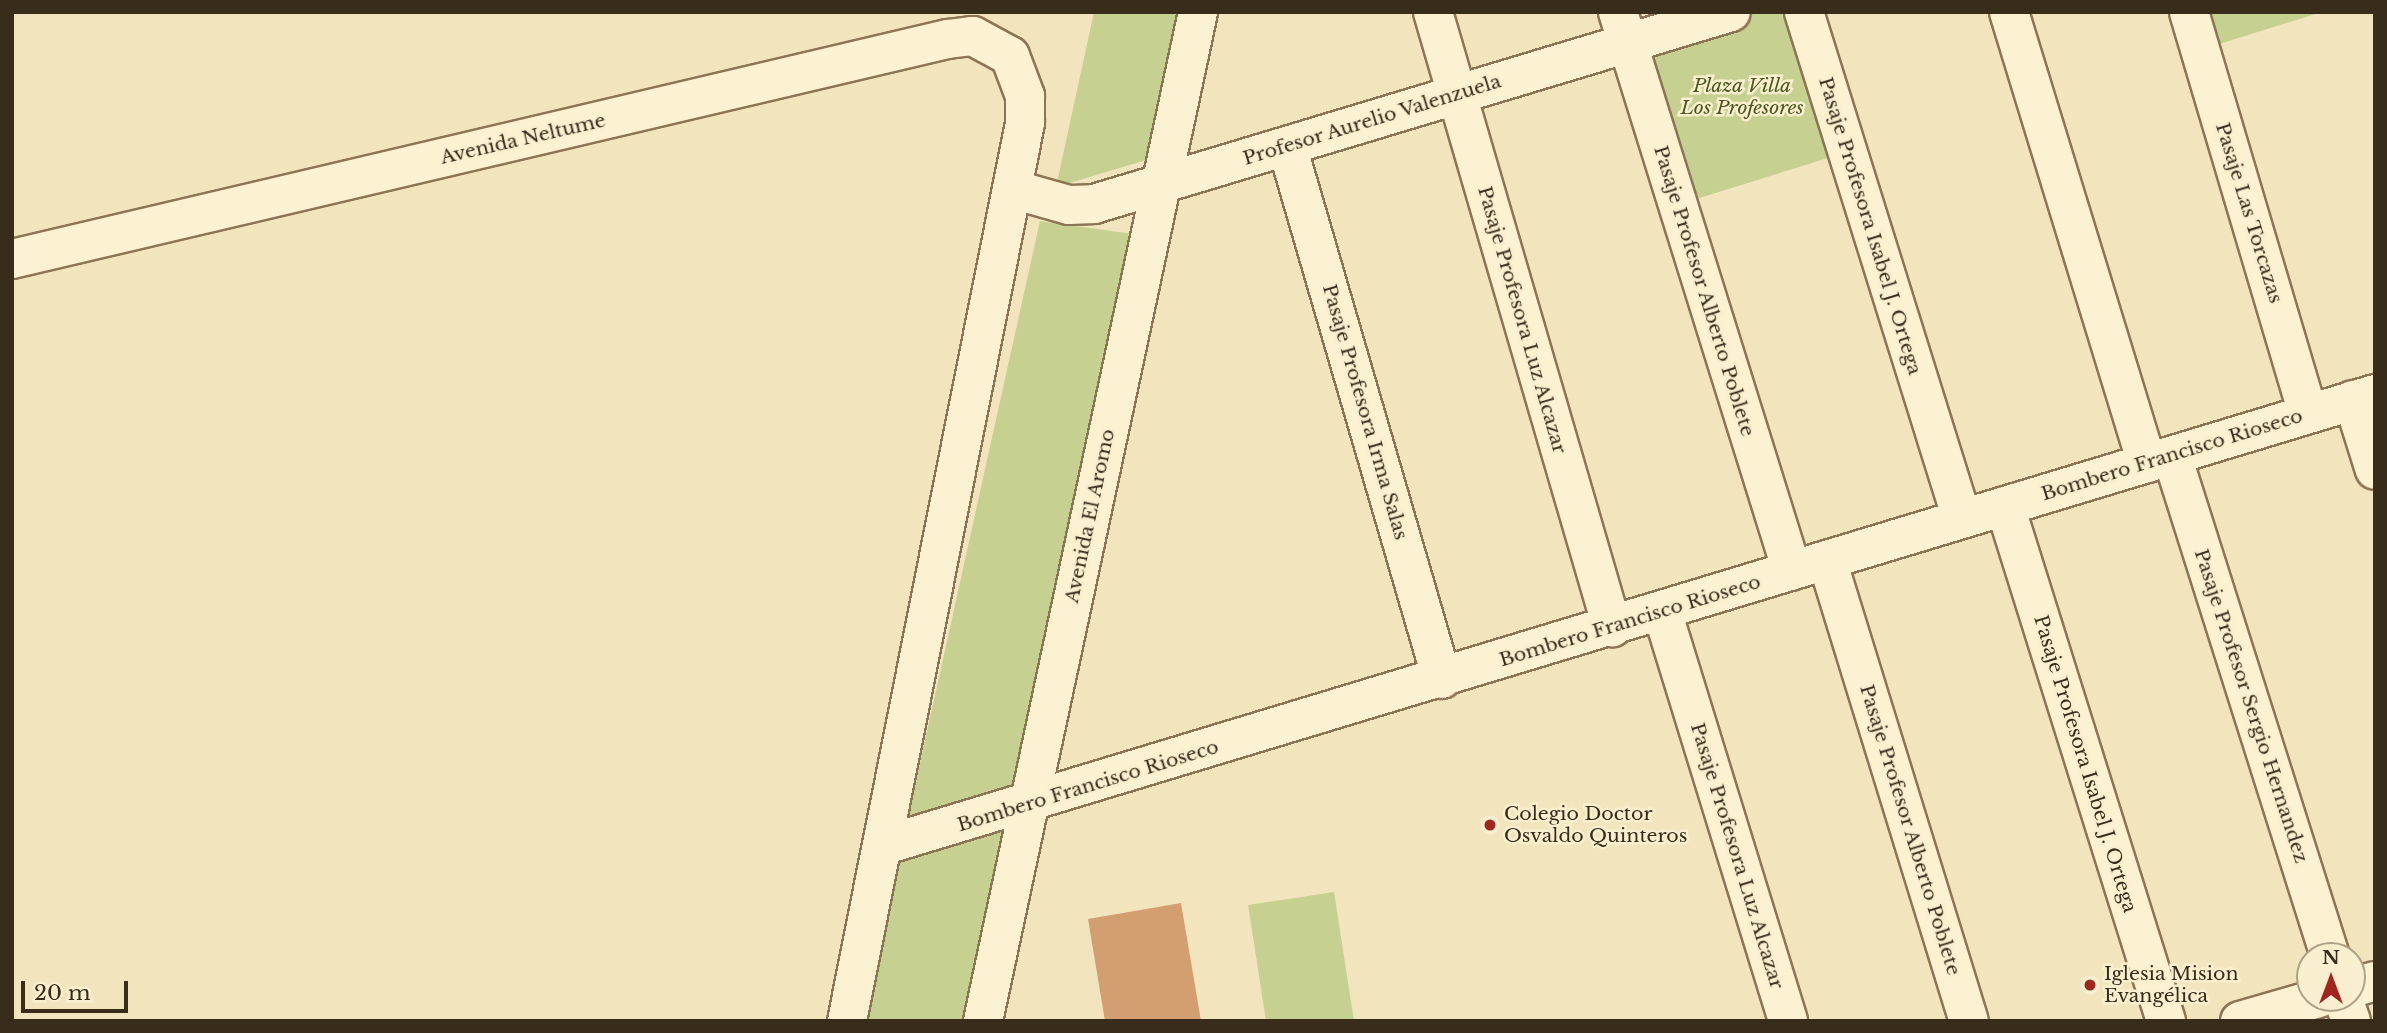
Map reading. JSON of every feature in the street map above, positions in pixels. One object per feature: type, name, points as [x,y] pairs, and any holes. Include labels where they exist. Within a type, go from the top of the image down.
[{"type":"street","name":"Avenida El Aromo","points":[[983,1021],[1198,12]]},
{"type":"street","name":"Pasaje Profesora Luz Alcazar","points":[[1433,12],[1612,627]]},
{"type":"street","name":"Profesor Aurelio Valenzuela","points":[[1012,189],[1069,205],[1094,204],[1457,96],[1622,28],[1731,12]]},
{"type":"street","name":"Pasaje Profesora Isabel J. Ortega","points":[[1804,12],[1962,519]]},
{"type":"street","name":"Pasaje Profesor Sergio Hernandez","points":[[2009,12],[2325,942]]},
{"type":"street","name":"Pasaje Las Torcazas","points":[[2189,12],[2308,414]]},
{"type":"street","name":"Pasaje Profesor Alberto Poblete","points":[[1622,28],[1969,1021]]},
{"type":"street","name":"Avenida Neltume","points":[[12,259],[948,39],[973,36],[992,43],[1010,56],[1019,74],[1024,123],[1012,189]]},
{"type":"street","name":"Pasaje Profesora Irma Salas","points":[[1287,146],[1441,679]]},
{"type":"street","points":[[847,1021],[885,845],[1012,189]]},
{"type":"street","name":"Bombero Francisco Rioseco","points":[[885,845],[1027,806],[2364,397]]},
{"type":"street","points":[[2364,397],[2375,470]]},
{"type":"street","name":"Pasaje Profesora Isabel J. Ortega","points":[[2004,506],[2166,1021]]},
{"type":"street","name":"Pasaje Profesora Luz Alcazar","points":[[1662,611],[1788,1021]]},
{"type":"street","points":[[2240,1021],[2296,1005]]},
{"type":"green space","points":[[1094,12],[1182,12],[1153,158],[1056,187]]},
{"type":"green space","name":"Plaza Villa Los Profesores","points":[[1731,12],[1804,12],[1847,152],[1677,205],[1627,43]]},
{"type":"green space","points":[[2189,12],[2322,12],[2200,50]]},
{"type":"green space","points":[[1040,221],[1133,234],[1011,791],[908,817]]},
{"type":"green space","points":[[1027,806],[983,1021],[847,1021],[885,845]]},
{"type":"green space","points":[[1334,892],[1354,1021],[1266,1021],[1248,905]]},
{"type":"building","points":[[1181,903],[1201,1021],[1105,1021],[1088,919]]},
{"type":"place","name":"Colegio Doctor Osvaldo Quinteros","points":[[1490,825]]},
{"type":"place","name":"Iglesia Mision Evangélica","points":[[2090,985]]}]
